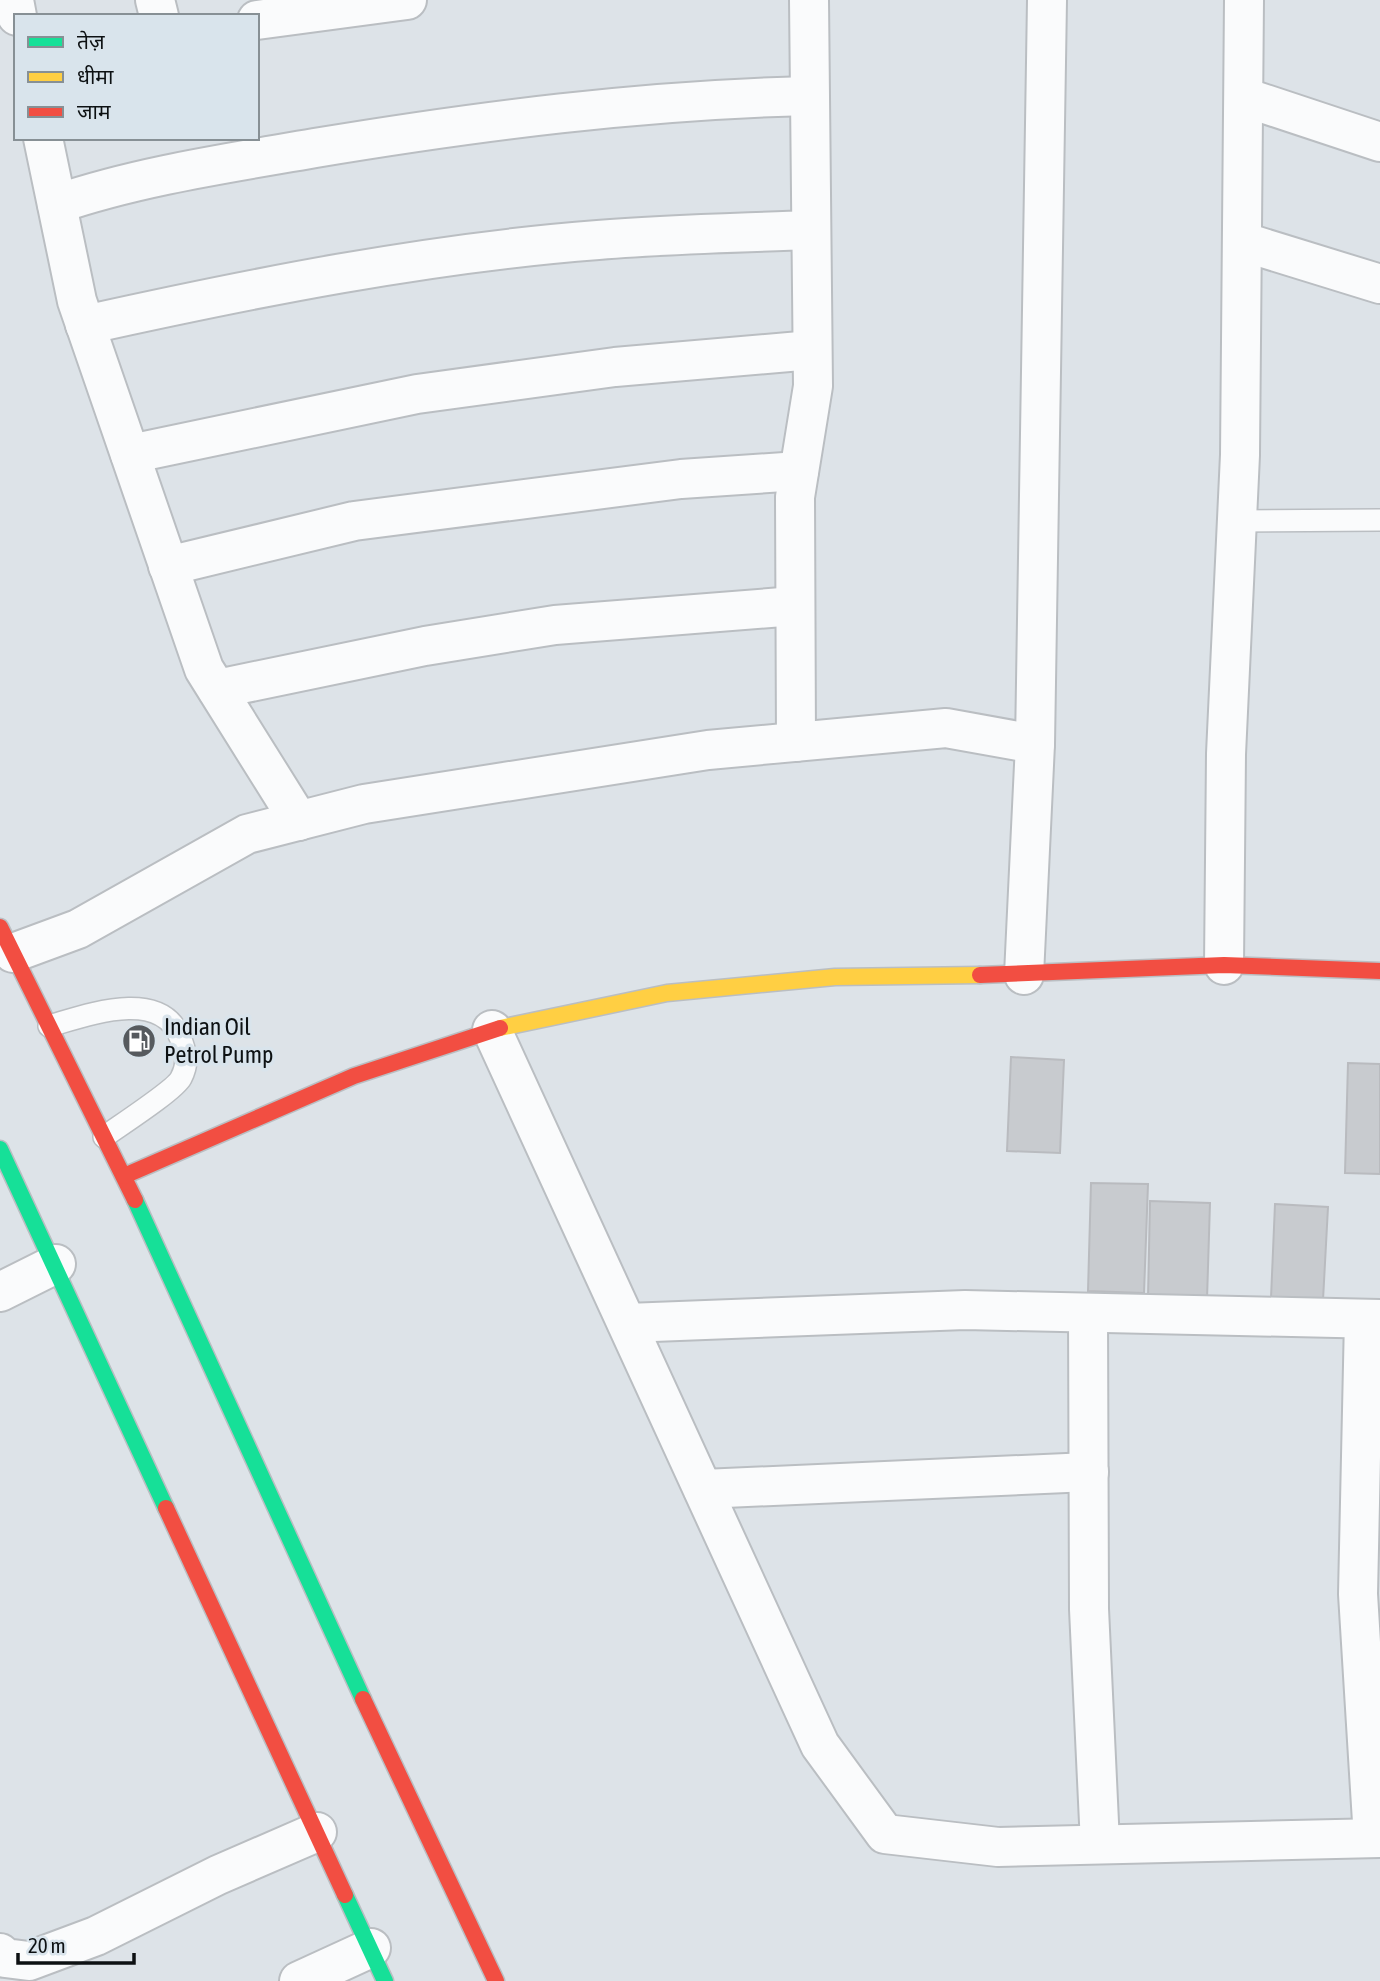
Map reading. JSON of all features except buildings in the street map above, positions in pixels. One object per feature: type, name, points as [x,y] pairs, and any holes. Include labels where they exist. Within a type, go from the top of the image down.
[{"type":"main road","points":[[6,940],[124,1176],[427,1839],[496,1981]]},
{"type":"main road","points":[[124,1176],[354,1076],[492,1030],[667,993],[835,977],[1024,975],[1224,965],[1380,971]]},
{"type":"main road","points":[[0,1149],[56,1264],[378,1965]]},
{"type":"street","points":[[277,12],[407,0]]},
{"type":"street","points":[[796,742],[795,496],[813,386],[809,0]]},
{"type":"street","points":[[1024,975],[1035,744],[1047,0]]},
{"type":"street","points":[[1224,965],[1226,754],[1237,521],[1244,242],[1244,0]]},
{"type":"street","points":[[57,204],[92,191],[262,157],[465,123],[714,98],[808,96]]},
{"type":"street","points":[[1244,97],[1380,142]]},
{"type":"street","points":[[43,140],[85,325],[204,669],[299,821]]},
{"type":"street","points":[[85,325],[178,304],[433,260],[597,240],[810,230]]},
{"type":"street","points":[[1244,242],[1380,284]]},
{"type":"street","points":[[130,454],[417,394],[628,366],[812,351]]},
{"type":"street","points":[[169,566],[354,521],[681,479],[799,471]]},
{"type":"street","points":[[217,689],[336,663],[555,625],[795,606]]},
{"type":"street","points":[[6,940],[78,929],[247,834],[364,804],[680,754],[796,742],[946,729],[1035,744]]},
{"type":"street","points":[[492,1030],[820,1745],[885,1834],[998,1847],[1376,1838],[1358,1594],[1372,1319],[965,1310],[627,1323]]},
{"type":"street","points":[[0,1292],[56,1264]]},
{"type":"street","points":[[1088,1313],[1089,1609],[1100,1844]]},
{"type":"street","points":[[703,1489],[1089,1472]]},
{"type":"street","points":[[22,1965],[96,1936],[218,1875],[317,1832]]},
{"type":"street","points":[[299,1981],[378,1965]]},
{"type":"lane","points":[[1237,521],[1380,520]]},
{"type":"lane","points":[[49,1026],[115,1007],[156,1013],[177,1029],[188,1056],[181,1080],[104,1137]]},
{"type":"traffic: fast","points":[[0,1149],[166,1508]]},
{"type":"traffic: fast","points":[[135,1200],[363,1699]]},
{"type":"traffic: fast","points":[[345,1895],[385,1981]]},
{"type":"traffic: slow","points":[[500,1028],[667,993],[835,977],[980,975]]},
{"type":"traffic: jam","points":[[0,927],[135,1200]]},
{"type":"traffic: jam","points":[[980,975],[1224,965],[1380,971]]},
{"type":"traffic: jam","points":[[124,1176],[354,1076],[500,1028]]},
{"type":"traffic: jam","points":[[166,1508],[345,1895]]},
{"type":"traffic: jam","points":[[363,1699],[496,1981]]},
{"type":"place","name":"Indian Oil Petrol Pump","points":[[139,1041]]}]
